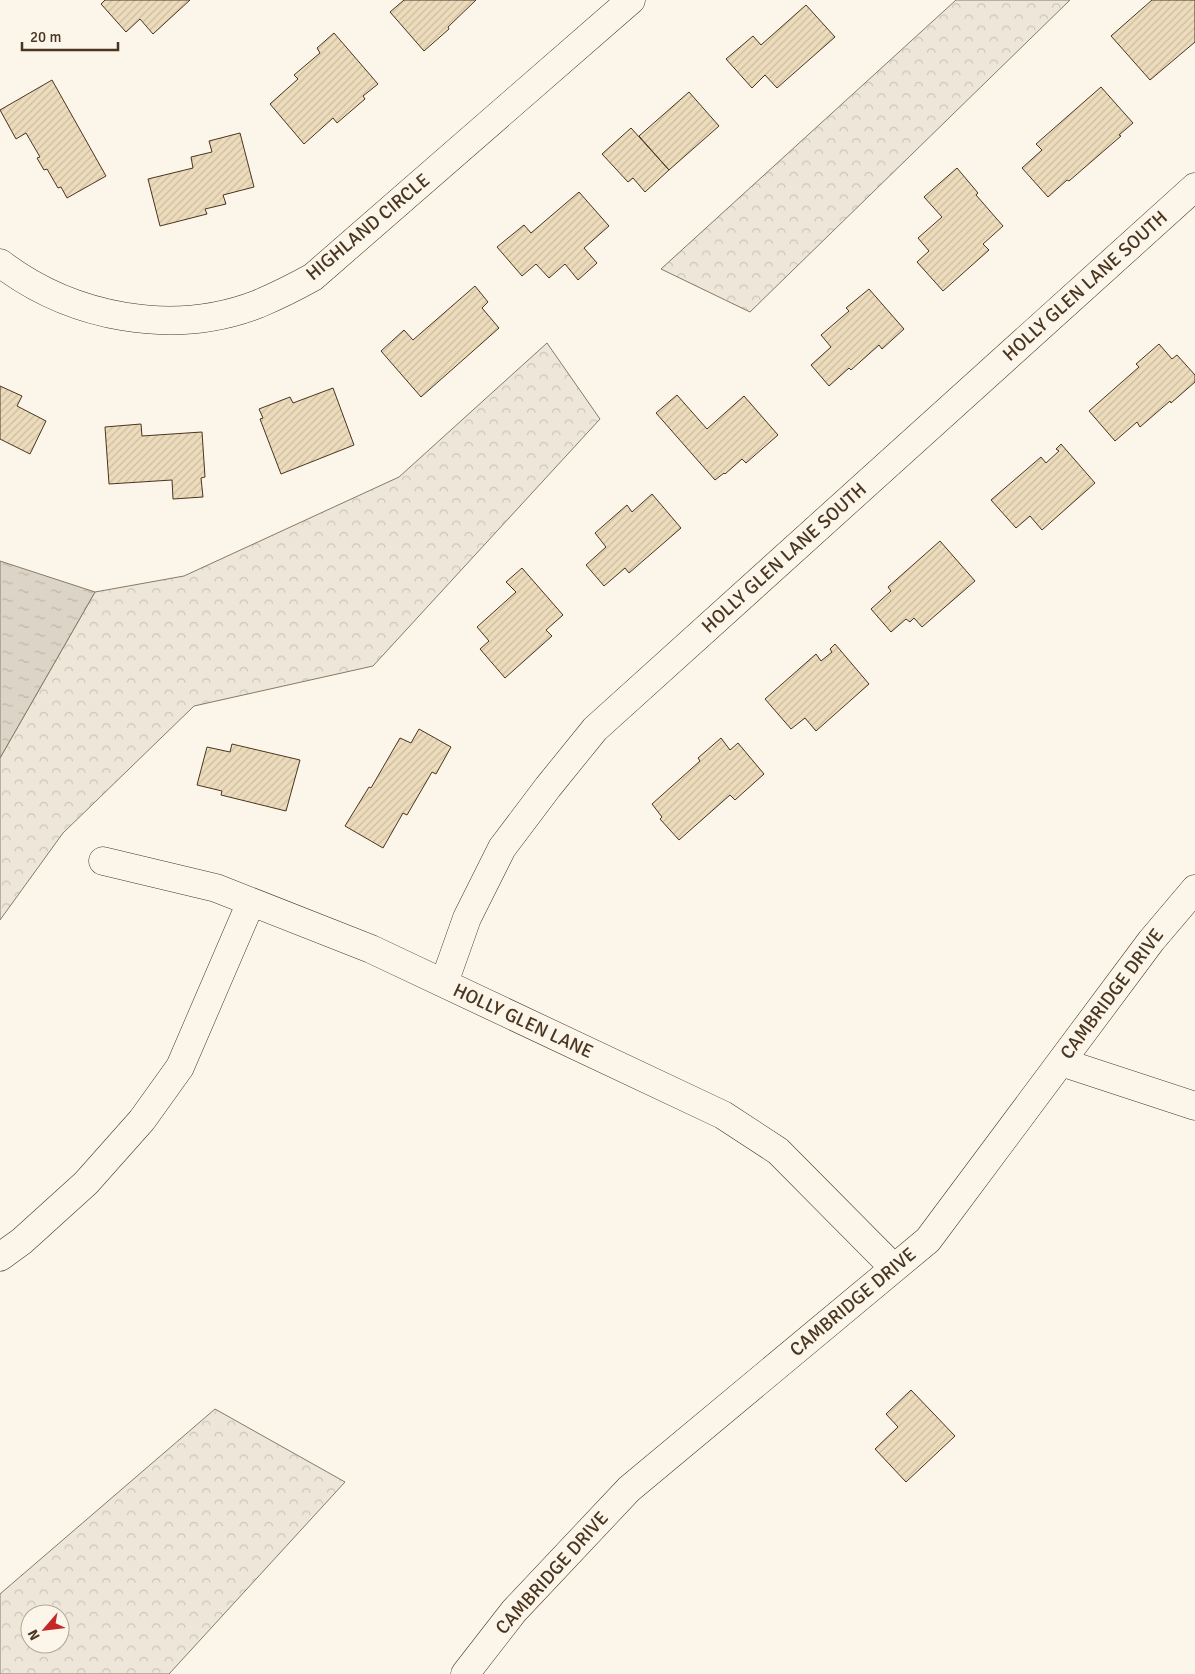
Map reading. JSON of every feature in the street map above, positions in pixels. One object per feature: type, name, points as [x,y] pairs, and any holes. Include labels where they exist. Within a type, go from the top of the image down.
[{"type":"street","name":"HIGHLAND CIRCLE","points":[[0,263],[37,288],[63,300],[117,316],[174,320],[220,314],[257,304],[313,277],[631,0]]},
{"type":"street","name":"HOLLY GLEN LANE SOUTH","points":[[444,984],[468,918],[502,848],[595,729],[1195,187]]},
{"type":"street","name":"HOLLY GLEN LANE","points":[[103,861],[216,888],[371,949],[723,1115],[778,1151],[894,1268]]},
{"type":"street","name":"CAMBRIDGE DRIVE","points":[[465,1674],[514,1611],[629,1489],[928,1240],[1151,941],[1195,889]]},
{"type":"street","points":[[0,1257],[22,1241],[86,1183],[142,1120],[164,1090],[180,1067],[251,902]]},
{"type":"street","points":[[1061,1062],[1195,1106]]},
{"type":"green space","points":[[956,0],[1070,0],[750,312],[661,269]]},
{"type":"green space","points":[[547,343],[600,419],[373,666],[194,706],[63,833],[0,920],[0,758],[95,592],[184,576],[399,477]]},
{"type":"green space","points":[[215,1409],[345,1482],[169,1674],[0,1674],[0,1594]]},
{"type":"water","points":[[0,561],[95,592],[0,758]]},
{"type":"building","points":[[105,0],[190,0],[153,34],[140,19],[126,32],[101,4]]},
{"type":"building","points":[[404,0],[476,0],[448,27],[449,29],[424,51],[390,12]]},
{"type":"building","points":[[1152,0],[1195,0],[1195,42],[1150,80],[1111,36]]},
{"type":"building","points":[[806,5],[835,37],[777,88],[765,75],[752,88],[726,59],[753,36],[761,45]]},
{"type":"building","points":[[334,33],[378,84],[363,96],[365,99],[337,123],[333,118],[304,144],[270,104],[298,79],[294,75],[320,53],[317,48]]},
{"type":"building","points":[[52,80],[106,176],[67,198],[61,187],[58,188],[47,169],[44,170],[37,158],[40,157],[26,133],[16,139],[0,110]]},
{"type":"building","points":[[1101,87],[1133,123],[1119,135],[1121,136],[1048,197],[1022,168],[1042,150],[1036,144]]},
{"type":"building","points":[[689,92],[719,126],[669,170],[639,136]]},
{"type":"building","points":[[631,128],[669,170],[645,192],[633,178],[628,182],[602,154]]},
{"type":"building","points":[[240,133],[254,187],[223,195],[226,204],[205,209],[207,214],[160,226],[148,179],[193,168],[191,157],[212,152],[209,141]]},
{"type":"building","points":[[957,168],[978,193],[976,195],[1003,226],[983,244],[989,250],[943,291],[917,262],[929,251],[918,238],[942,217],[924,197]]},
{"type":"building","points":[[579,192],[609,226],[584,248],[597,263],[578,280],[565,264],[549,278],[536,264],[522,276],[497,247],[524,225],[531,233]]},
{"type":"building","points":[[475,286],[488,302],[482,308],[499,328],[421,397],[381,351],[404,330],[413,340]]},
{"type":"building","points":[[869,289],[904,329],[882,349],[879,345],[851,370],[849,368],[829,386],[811,365],[831,347],[821,335],[849,311],[846,308]]},
{"type":"building","points":[[1159,344],[1172,359],[1177,355],[1195,375],[1195,382],[1140,427],[1137,422],[1115,441],[1089,411],[1139,367],[1136,364]]},
{"type":"building","points":[[0,386],[22,396],[17,406],[46,421],[30,454],[0,439]]},
{"type":"building","points":[[333,388],[354,445],[281,474],[260,419],[263,418],[259,409],[290,397],[293,403]]},
{"type":"building","points":[[677,395],[707,429],[744,396],[778,435],[746,463],[742,459],[715,480],[656,413]]},
{"type":"building","points":[[141,424],[142,436],[202,432],[205,477],[201,478],[203,497],[173,499],[172,480],[109,484],[105,427]]},
{"type":"building","points":[[1061,444],[1095,483],[1042,530],[1030,516],[1016,528],[991,500],[1041,457],[1046,463],[1059,451],[1056,449]]},
{"type":"building","points":[[652,494],[681,528],[629,573],[625,568],[604,586],[586,565],[606,547],[595,533],[627,505],[632,512]]},
{"type":"building","points":[[940,541],[975,581],[922,627],[914,618],[910,622],[906,619],[891,632],[871,609],[891,591],[888,587]]},
{"type":"building","points":[[522,568],[563,615],[546,630],[552,636],[505,678],[480,649],[489,641],[477,627],[516,592],[506,582]]},
{"type":"building","points":[[835,644],[869,684],[816,731],[805,718],[791,729],[765,699],[816,654],[821,661],[832,652],[830,649]]},
{"type":"building","points":[[419,729],[451,747],[436,774],[432,772],[407,815],[403,813],[383,848],[345,826],[369,787],[371,788],[400,738],[411,743]]},
{"type":"building","points":[[721,738],[730,750],[738,743],[764,774],[735,800],[730,795],[679,840],[660,819],[662,817],[652,804],[700,761],[698,758]]},
{"type":"building","points":[[232,744],[300,760],[286,811],[221,795],[222,791],[197,785],[207,747],[230,752]]},
{"type":"building","points":[[911,1390],[955,1436],[906,1482],[875,1449],[898,1427],[886,1414]]}]
